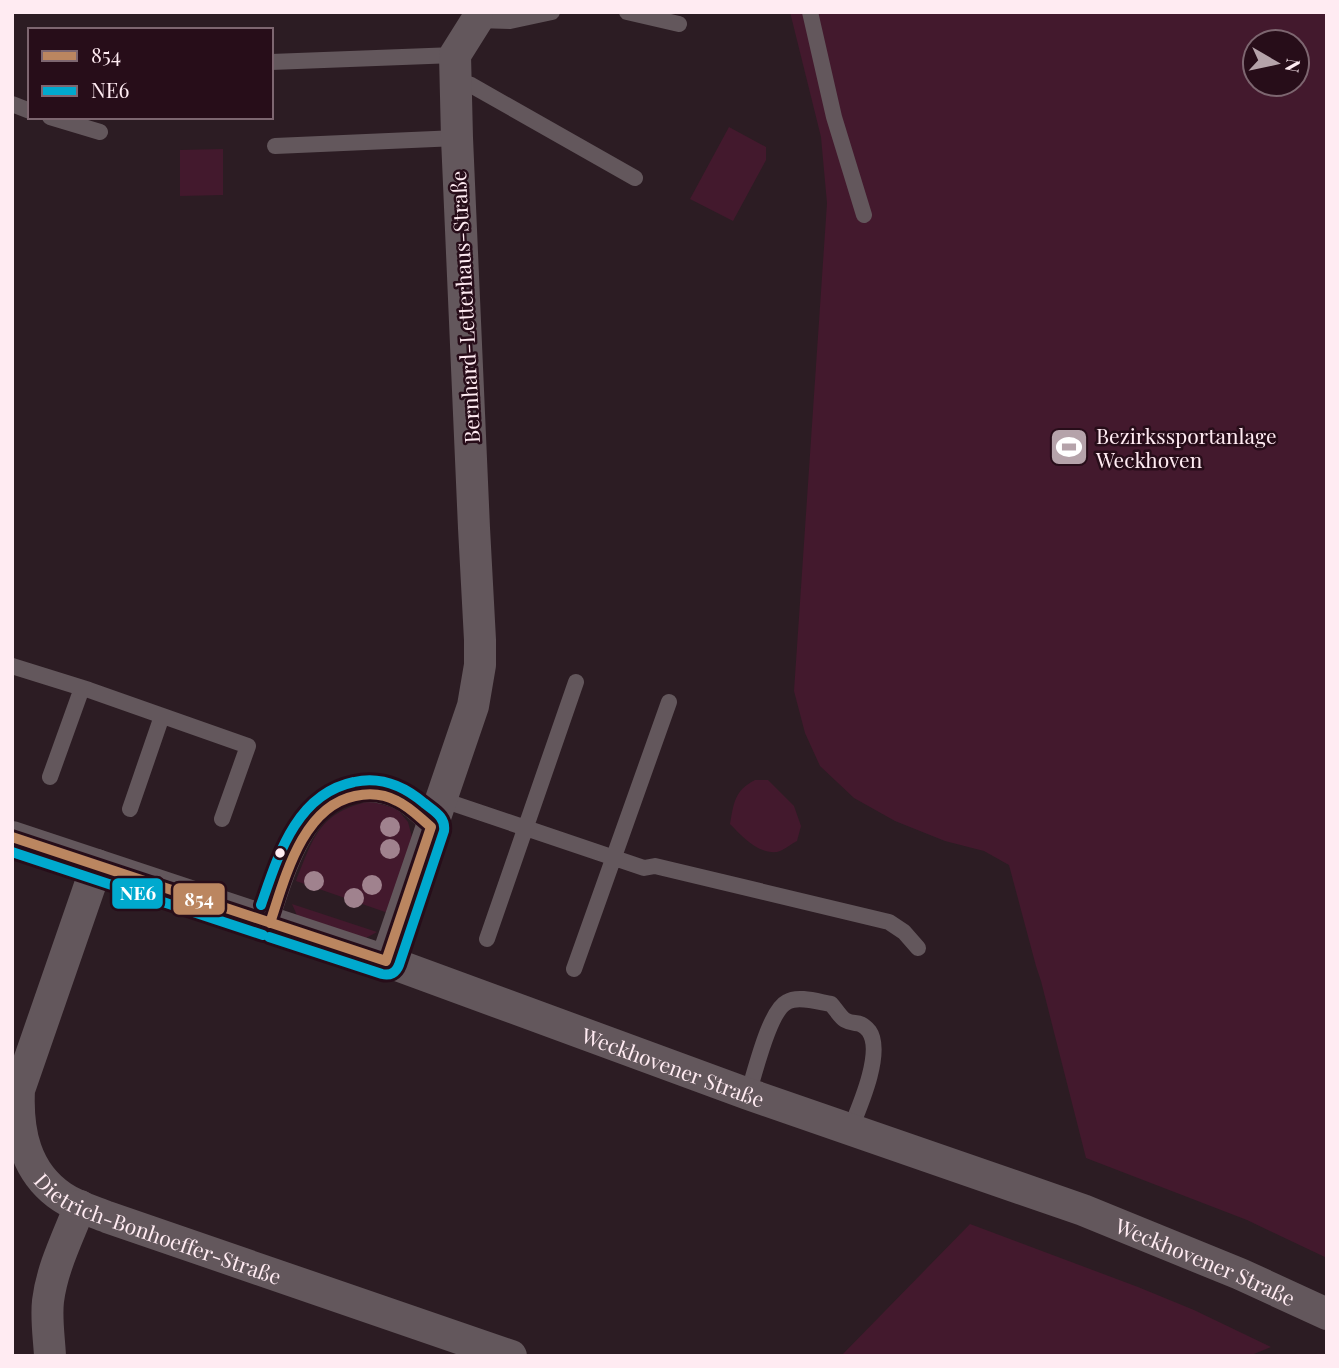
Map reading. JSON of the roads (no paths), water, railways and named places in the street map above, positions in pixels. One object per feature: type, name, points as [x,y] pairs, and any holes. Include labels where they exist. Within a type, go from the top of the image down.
[{"type":"street","points":[[455,67],[477,20]]},
{"type":"street","name":"Bernhard-Letterhaus-Straße","points":[[386,961],[473,706],[478,675],[480,640],[455,67]]},
{"type":"street","name":"Weckhovener Straße","points":[[12,837],[386,961],[748,1094],[1083,1210],[1240,1274],[1327,1314]]},
{"type":"street","name":"Dietrich-Bonhoeffer-Straße","points":[[97,865],[19,1090],[22,1159],[48,1186],[63,1198],[80,1206],[511,1356]]},
{"type":"street","points":[[50,1356],[47,1316],[51,1285],[80,1206]]},
{"type":"lane","points":[[477,20],[510,20],[552,12]]},
{"type":"lane","points":[[627,12],[679,24]]},
{"type":"lane","points":[[810,12],[834,117],[864,215]]},
{"type":"lane","points":[[273,62],[455,67],[471,85],[635,178]]},
{"type":"lane","points":[[12,103],[28,110]]},
{"type":"lane","points":[[57,119],[100,132]]},
{"type":"lane","points":[[275,146],[457,138]]},
{"type":"lane","points":[[12,666],[248,746],[222,819]]},
{"type":"lane","points":[[487,939],[576,682]]},
{"type":"lane","points":[[50,777],[82,688]]},
{"type":"lane","points":[[574,969],[669,702]]},
{"type":"lane","points":[[130,809],[162,716]]},
{"type":"lane","points":[[270,923],[292,858],[305,834],[319,816],[338,801],[353,795],[366,794],[383,796],[435,813],[526,828],[645,868],[655,866],[889,922],[904,932],[918,948]]},
{"type":"lane","points":[[748,1094],[775,1014],[787,1002],[800,999],[831,1004],[845,1021],[862,1024],[871,1034],[874,1047],[872,1066],[850,1130]]},
{"type":"place","name":"Bezirkssportanlage Weckhoven","points":[[1069,447]]}]
